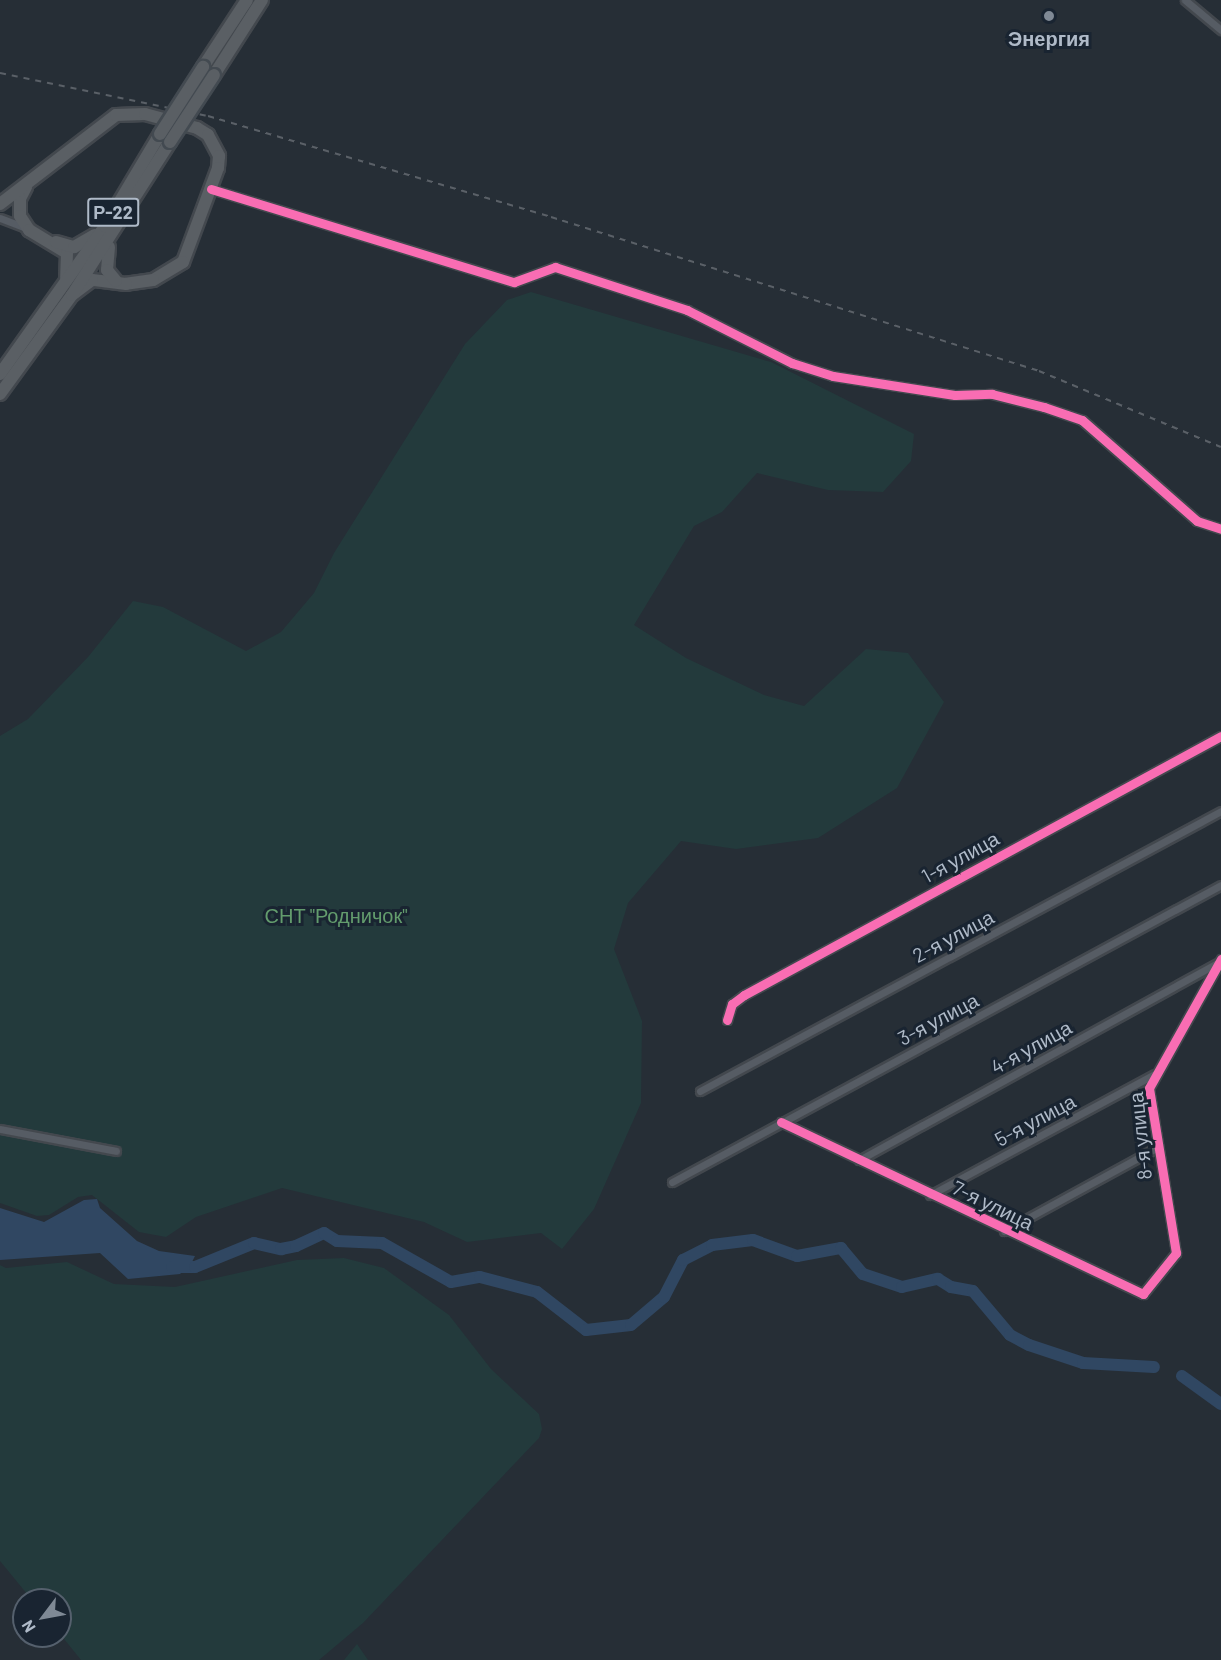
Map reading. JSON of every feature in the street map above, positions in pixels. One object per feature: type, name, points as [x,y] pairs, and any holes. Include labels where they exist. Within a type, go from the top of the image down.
[{"type":"highway","name":"Р-22","points":[[0,394],[67,291],[105,226],[208,71],[247,0]]},
{"type":"highway","name":"Р-22","points":[[208,71],[262,0]]},
{"type":"highway","points":[[0,204],[26,186],[100,124],[116,115],[131,114],[197,128],[208,135],[219,156],[211,189],[183,262],[153,280],[92,280],[67,291],[69,271],[67,253],[50,240]]},
{"type":"highway","name":"Р-22","points":[[0,374],[120,224],[165,138]]},
{"type":"highway","points":[[26,186],[20,199],[20,216],[29,230],[50,240],[74,247],[105,226]]},
{"type":"highway","points":[[116,281],[105,260],[120,224]]},
{"type":"street","points":[[1185,0],[1221,30]]},
{"type":"street","points":[[211,189],[514,282],[555,267],[687,310],[792,363],[833,376],[956,395],[992,394],[1054,410],[1082,420],[1197,521],[1221,529]]},
{"type":"street","points":[[0,218],[29,230]]},
{"type":"street","name":"1-я улица","points":[[727,1020],[732,1004],[744,995],[1221,735]]},
{"type":"street","name":"2-я улица","points":[[700,1091],[1221,811]]},
{"type":"street","name":"3-я улица","points":[[672,1182],[1221,885]]},
{"type":"street","name":"8-я улица","points":[[1176,1253],[1156,1148],[1149,1088],[1220,961]]},
{"type":"street","name":"4-я улица","points":[[859,1160],[1220,961]]},
{"type":"street","name":"5-я улица","points":[[930,1195],[1155,1074]]},
{"type":"street","name":"7-я улица","points":[[781,1122],[1004,1231],[1143,1294],[1176,1253]]},
{"type":"street","points":[[0,1129],[116,1152]]},
{"type":"street","points":[[1004,1231],[1156,1148]]},
{"type":"green space","name":"СНТ \"Родничок\"","points":[[531,292],[771,362],[914,434],[911,461],[883,492],[828,490],[757,473],[722,512],[694,526],[634,625],[686,658],[764,695],[804,706],[866,649],[908,653],[944,702],[897,788],[818,838],[736,849],[681,841],[628,903],[614,949],[642,1021],[641,1103],[594,1209],[562,1249],[541,1233],[467,1242],[424,1222],[282,1188],[196,1217],[166,1237],[139,1232],[92,1195],[78,1197],[49,1215],[37,1216],[0,1203],[0,736],[28,719],[88,657],[133,601],[163,607],[246,651],[281,632],[314,593],[334,553],[465,344],[507,300]]},
{"type":"green space","points":[[344,1258],[384,1268],[449,1315],[491,1369],[539,1414],[542,1429],[539,1438],[363,1623],[319,1660],[81,1660],[71,1648],[72,1588],[22,1588],[0,1561],[0,1265],[6,1268],[67,1262],[114,1284],[175,1287],[297,1260]]},
{"type":"green space","points":[[357,1644],[368,1660],[344,1660]]},
{"type":"water","points":[[97,1199],[100,1208],[137,1241],[159,1251],[195,1256],[191,1264],[180,1274],[128,1279],[100,1253],[0,1260],[0,1208],[44,1222],[84,1200]]},
{"type":"waterway","points":[[172,1267],[195,1267],[254,1243],[281,1249],[296,1246],[324,1233],[337,1241],[382,1243],[451,1282],[480,1277],[537,1292],[586,1330],[631,1325],[664,1297],[683,1260],[712,1245],[753,1240],[797,1256],[841,1248],[863,1274],[902,1287],[938,1279],[951,1287],[973,1291],[1010,1335],[1029,1345],[1083,1363],[1154,1367]]},
{"type":"waterway","points":[[1182,1376],[1221,1404]]},
{"type":"railway","points":[[0,73],[208,116],[551,217],[1039,371],[1221,447]]},
{"type":"cycle path","points":[[211,189],[514,282],[555,267],[687,310],[792,363],[833,376],[955,395],[992,394],[1044,407],[1082,420],[1197,521],[1221,529]]},
{"type":"cycle path","points":[[727,1020],[732,1004],[744,995],[1221,736]]},
{"type":"cycle path","points":[[781,1122],[1143,1294],[1176,1253],[1149,1088],[1221,959]]},
{"type":"place","name":"Энергия","points":[[1049,16]]}]
